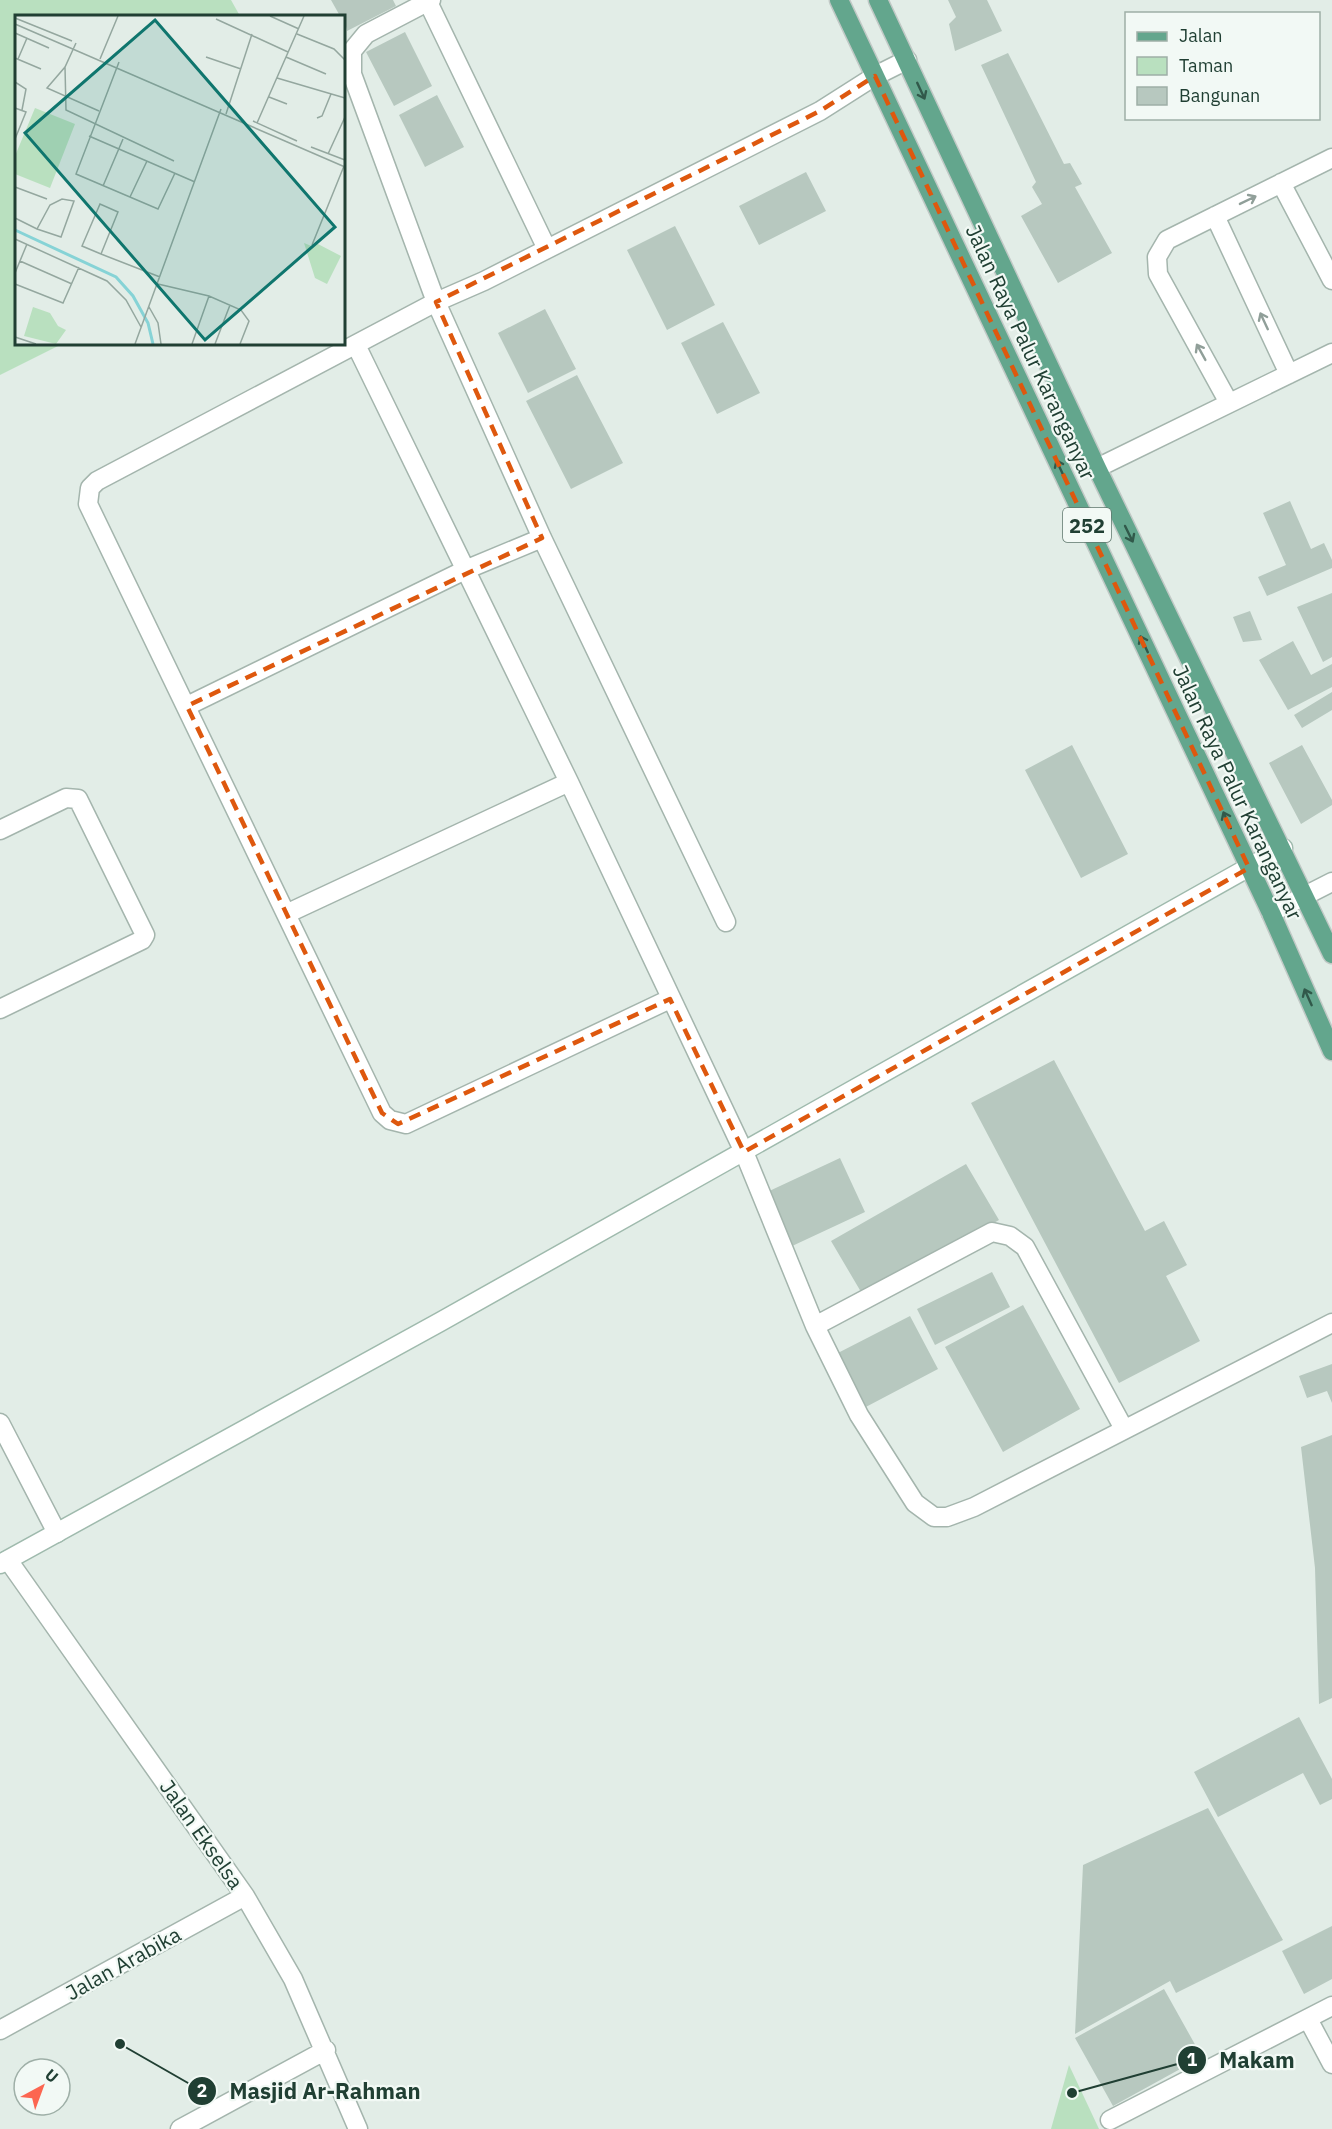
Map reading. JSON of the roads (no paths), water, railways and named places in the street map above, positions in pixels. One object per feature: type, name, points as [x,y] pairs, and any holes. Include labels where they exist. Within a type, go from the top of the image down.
[{"type":"main road","name":"Jalan Raya Palur Karanganyar","points":[[839,0],[1271,913],[1332,1051]]},
{"type":"main road","name":"Jalan Raya Palur Karanganyar","points":[[878,0],[1097,468],[1306,896],[1332,954]]},
{"type":"street","points":[[547,249],[429,1],[366,34],[352,51],[351,61],[356,84],[436,302],[542,538],[726,922]]},
{"type":"street","points":[[670,999],[406,1124],[398,1124],[382,1113],[88,504],[90,488],[97,481],[436,302],[484,281],[820,111],[875,76],[907,60]]},
{"type":"street","points":[[1229,403],[1158,274],[1157,257],[1167,240],[1332,158]]},
{"type":"street","points":[[1281,183],[1332,280]]},
{"type":"street","points":[[1215,216],[1289,374]]},
{"type":"street","points":[[356,345],[569,782],[744,1152],[815,1326],[859,1415],[915,1503],[934,1516],[946,1517],[974,1507],[1332,1323]]},
{"type":"street","points":[[1097,468],[1332,353]]},
{"type":"street","points":[[187,706],[465,570],[542,538]]},
{"type":"street","points":[[286,914],[569,782]]},
{"type":"street","points":[[0,830],[66,798],[78,799],[145,935],[142,940],[0,1009]]},
{"type":"street","points":[[4,1562],[744,1152],[1282,848]]},
{"type":"street","points":[[1271,913],[1332,882]]},
{"type":"street","points":[[815,1326],[992,1232],[1010,1236],[1025,1247],[1124,1429]]},
{"type":"street","points":[[0,1423],[57,1533]]},
{"type":"street","name":"Jalan Ekselsa","points":[[4,1562],[246,1896],[293,1979],[326,2050],[358,2129]]},
{"type":"street","name":"Jalan Arabika","points":[[0,2030],[246,1896]]},
{"type":"street","points":[[1110,2120],[1332,2006]]},
{"type":"street","points":[[1308,2019],[1332,2064]]},
{"type":"street","points":[[180,2129],[326,2050]]},
{"type":"place","name":"Masjid Ar-Rahman","points":[[120,2044]]},
{"type":"place","name":"Makam","points":[[1072,2093]]}]
